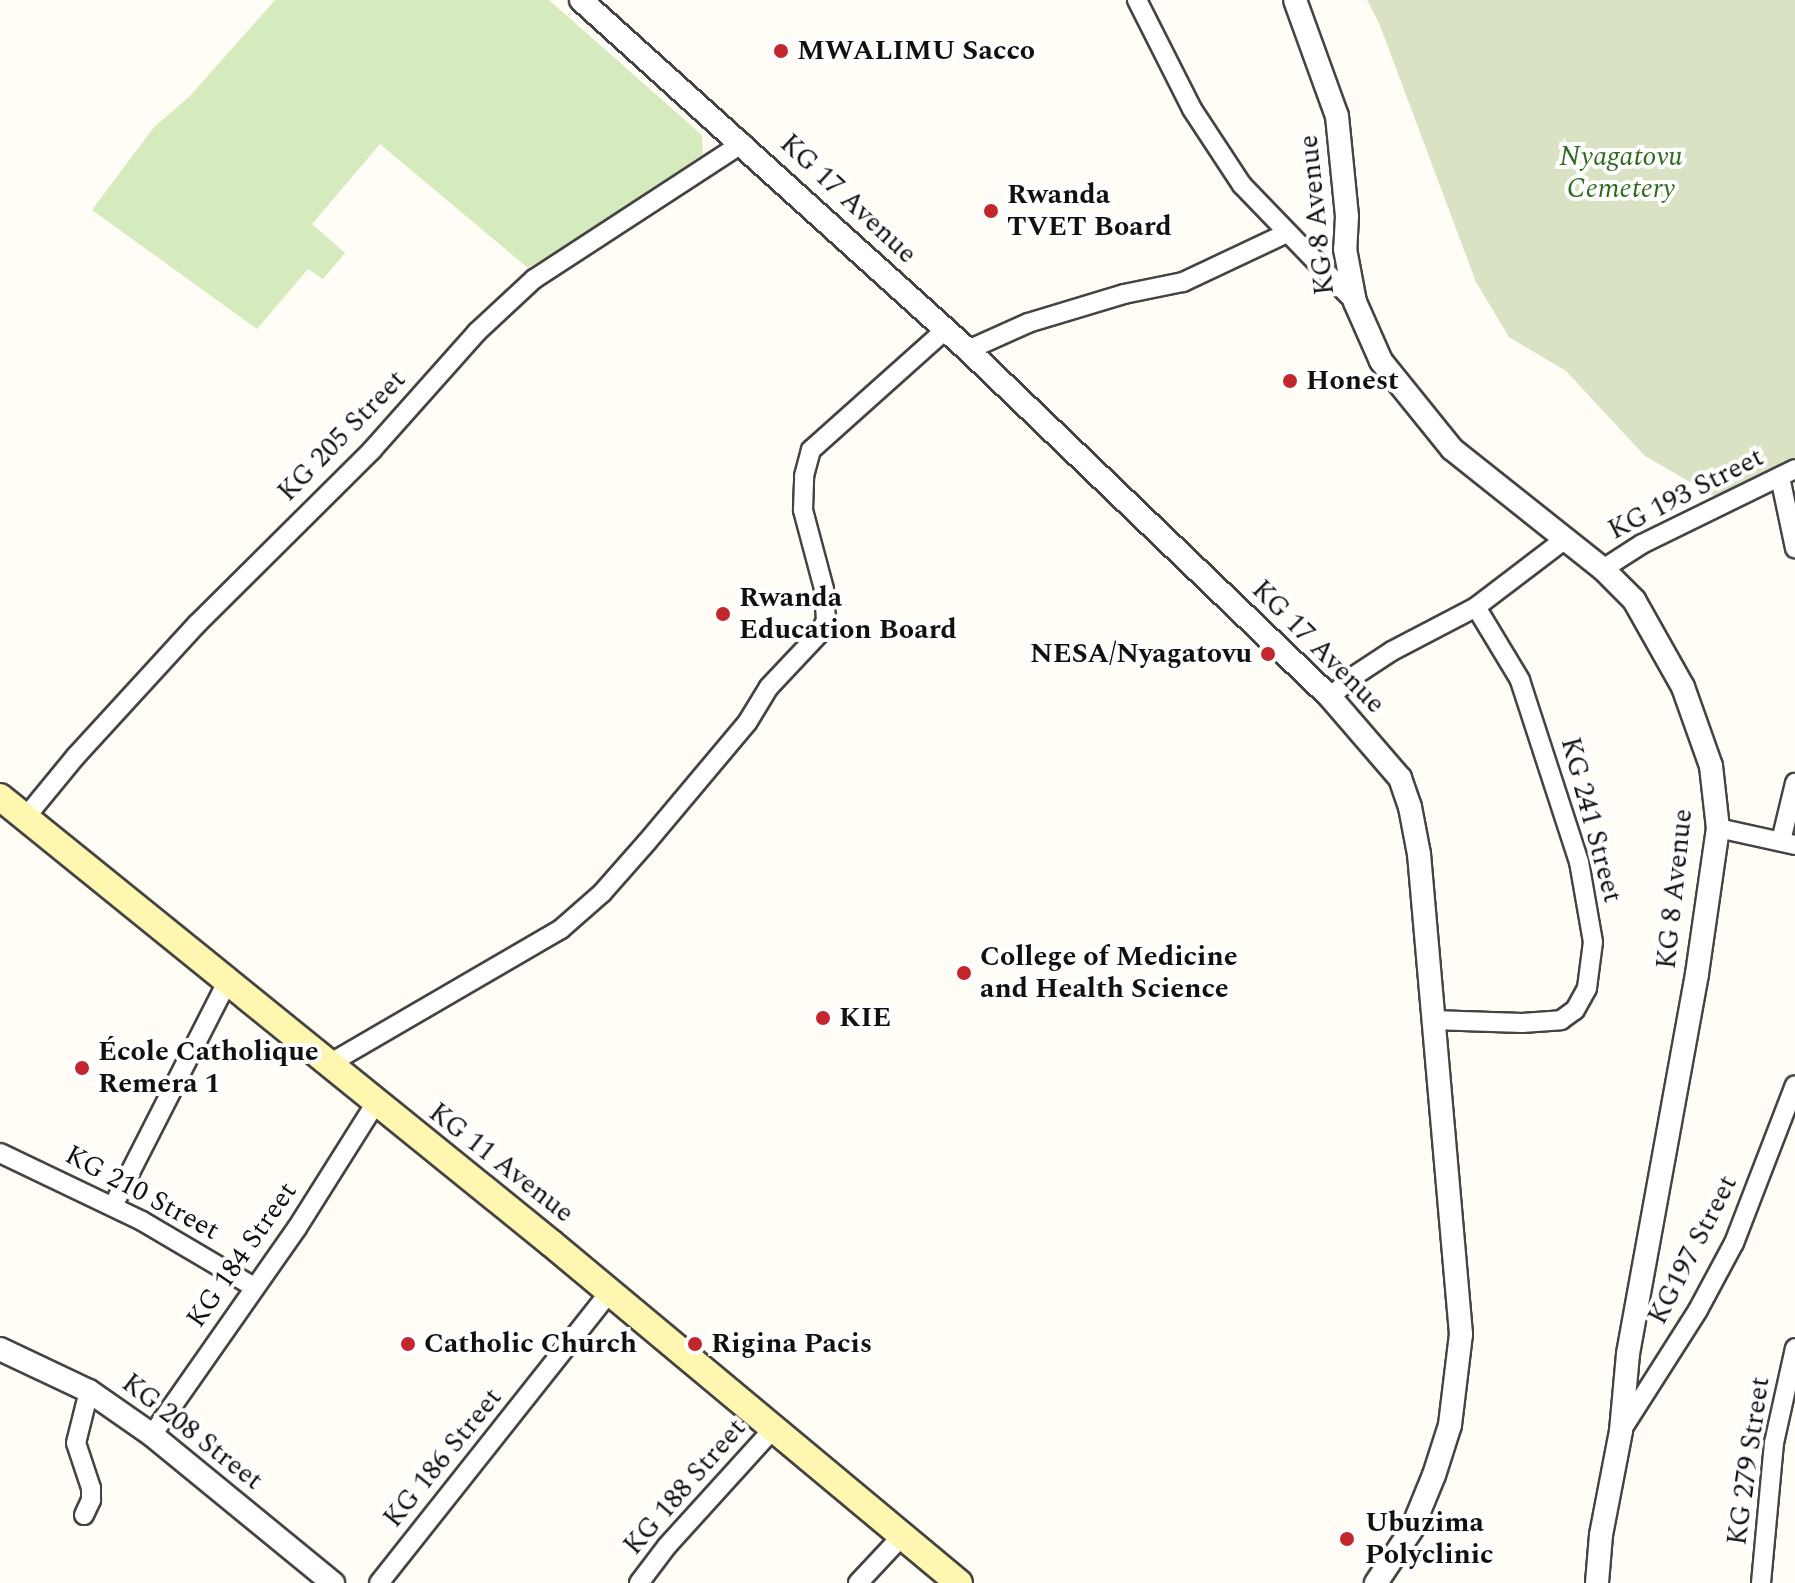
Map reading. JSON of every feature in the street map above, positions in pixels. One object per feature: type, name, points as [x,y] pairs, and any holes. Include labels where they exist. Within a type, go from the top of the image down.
[{"type":"main road","name":"KG 11 Avenue","points":[[0,797],[610,1292],[959,1583]]},
{"type":"street","name":"KG 17 Avenue","points":[[581,0],[743,143],[968,350],[1330,697],[1400,778],[1410,807],[1419,854],[1461,1334],[1450,1425],[1434,1475],[1412,1529],[1376,1583]]},
{"type":"street","points":[[1137,0],[1200,121],[1242,185],[1355,302]]},
{"type":"street","name":"KG 8 Avenue","points":[[1295,0],[1337,116],[1347,216],[1345,249],[1355,302],[1381,361],[1452,449],[1603,569],[1634,600],[1683,687],[1711,766],[1718,828],[1697,974],[1628,1354],[1621,1431],[1601,1535],[1597,1583]]},
{"type":"street","name":"KG 205 Street","points":[[25,818],[76,756],[197,624],[372,450],[477,332],[522,290],[743,143]]},
{"type":"street","points":[[968,350],[1028,323],[1124,294],[1183,282],[1287,233]]},
{"type":"street","points":[[329,1064],[561,929],[602,893],[747,723],[769,687],[819,634],[826,620],[824,589],[803,510],[804,476],[811,450],[944,331]]},
{"type":"street","points":[[1787,473],[1795,548]]},
{"type":"street","name":"KG 193 Street","points":[[1603,569],[1642,544],[1787,473]]},
{"type":"street","points":[[1330,697],[1354,676],[1392,651],[1476,607],[1564,540]]},
{"type":"street","name":"KG 241 Street","points":[[1432,1020],[1522,1023],[1561,1020],[1575,1010],[1587,988],[1593,942],[1579,862],[1520,680],[1476,607]]},
{"type":"street","points":[[1718,828],[1788,843],[1795,783]]},
{"type":"street","points":[[113,1206],[228,980]]},
{"type":"street","name":"KG197 Street","points":[[1621,1431],[1698,1310],[1734,1243],[1795,1085]]},
{"type":"street","name":"KG 184 Street","points":[[152,1435],[297,1228],[375,1104]]},
{"type":"street","name":"KG 210 Street","points":[[0,1153],[113,1206],[254,1287]]},
{"type":"street","name":"KG 186 Street","points":[[379,1583],[610,1292]]},
{"type":"street","name":"KG 279 Street","points":[[1761,1583],[1774,1443],[1795,1348]]},
{"type":"street","name":"KG 208 Street","points":[[0,1349],[89,1391],[152,1435],[333,1583]]},
{"type":"street","points":[[84,1515],[91,1500],[91,1488],[76,1443],[89,1391]]},
{"type":"street","name":"KG 188 Street","points":[[639,1583],[667,1546],[774,1428]]},
{"type":"street","points":[[858,1583],[901,1537]]},
{"type":"green space","points":[[275,0],[549,0],[702,135],[703,154],[589,233],[528,268],[380,144],[312,224],[345,253],[323,279],[308,269],[257,329],[92,210],[154,127],[189,97]]},
{"type":"green space","name":"Nyagatovu Cemetery","points":[[1367,0],[1795,0],[1795,459],[1714,496],[1645,456],[1566,371],[1509,337],[1476,282],[1379,23]]},
{"type":"place","name":"MWALIMU Sacco","points":[[781,51]]},
{"type":"place","name":"Rwanda TVET Board","points":[[991,211]]},
{"type":"place","name":"Honest","points":[[1290,381]]},
{"type":"place","name":"Rwanda Education Board","points":[[723,614]]},
{"type":"place","name":"NESA/Nyagatovu","points":[[1268,654]]},
{"type":"place","name":"College of Medicine and Health Science","points":[[964,973]]},
{"type":"place","name":"KIE","points":[[823,1018]]},
{"type":"place","name":"École Catholique Remera 1","points":[[82,1068]]},
{"type":"place","name":"Catholic Church","points":[[408,1344]]},
{"type":"place","name":"Rigina Pacis","points":[[695,1344]]},
{"type":"place","name":"Ubuzima Polyclinic","points":[[1347,1539]]}]
